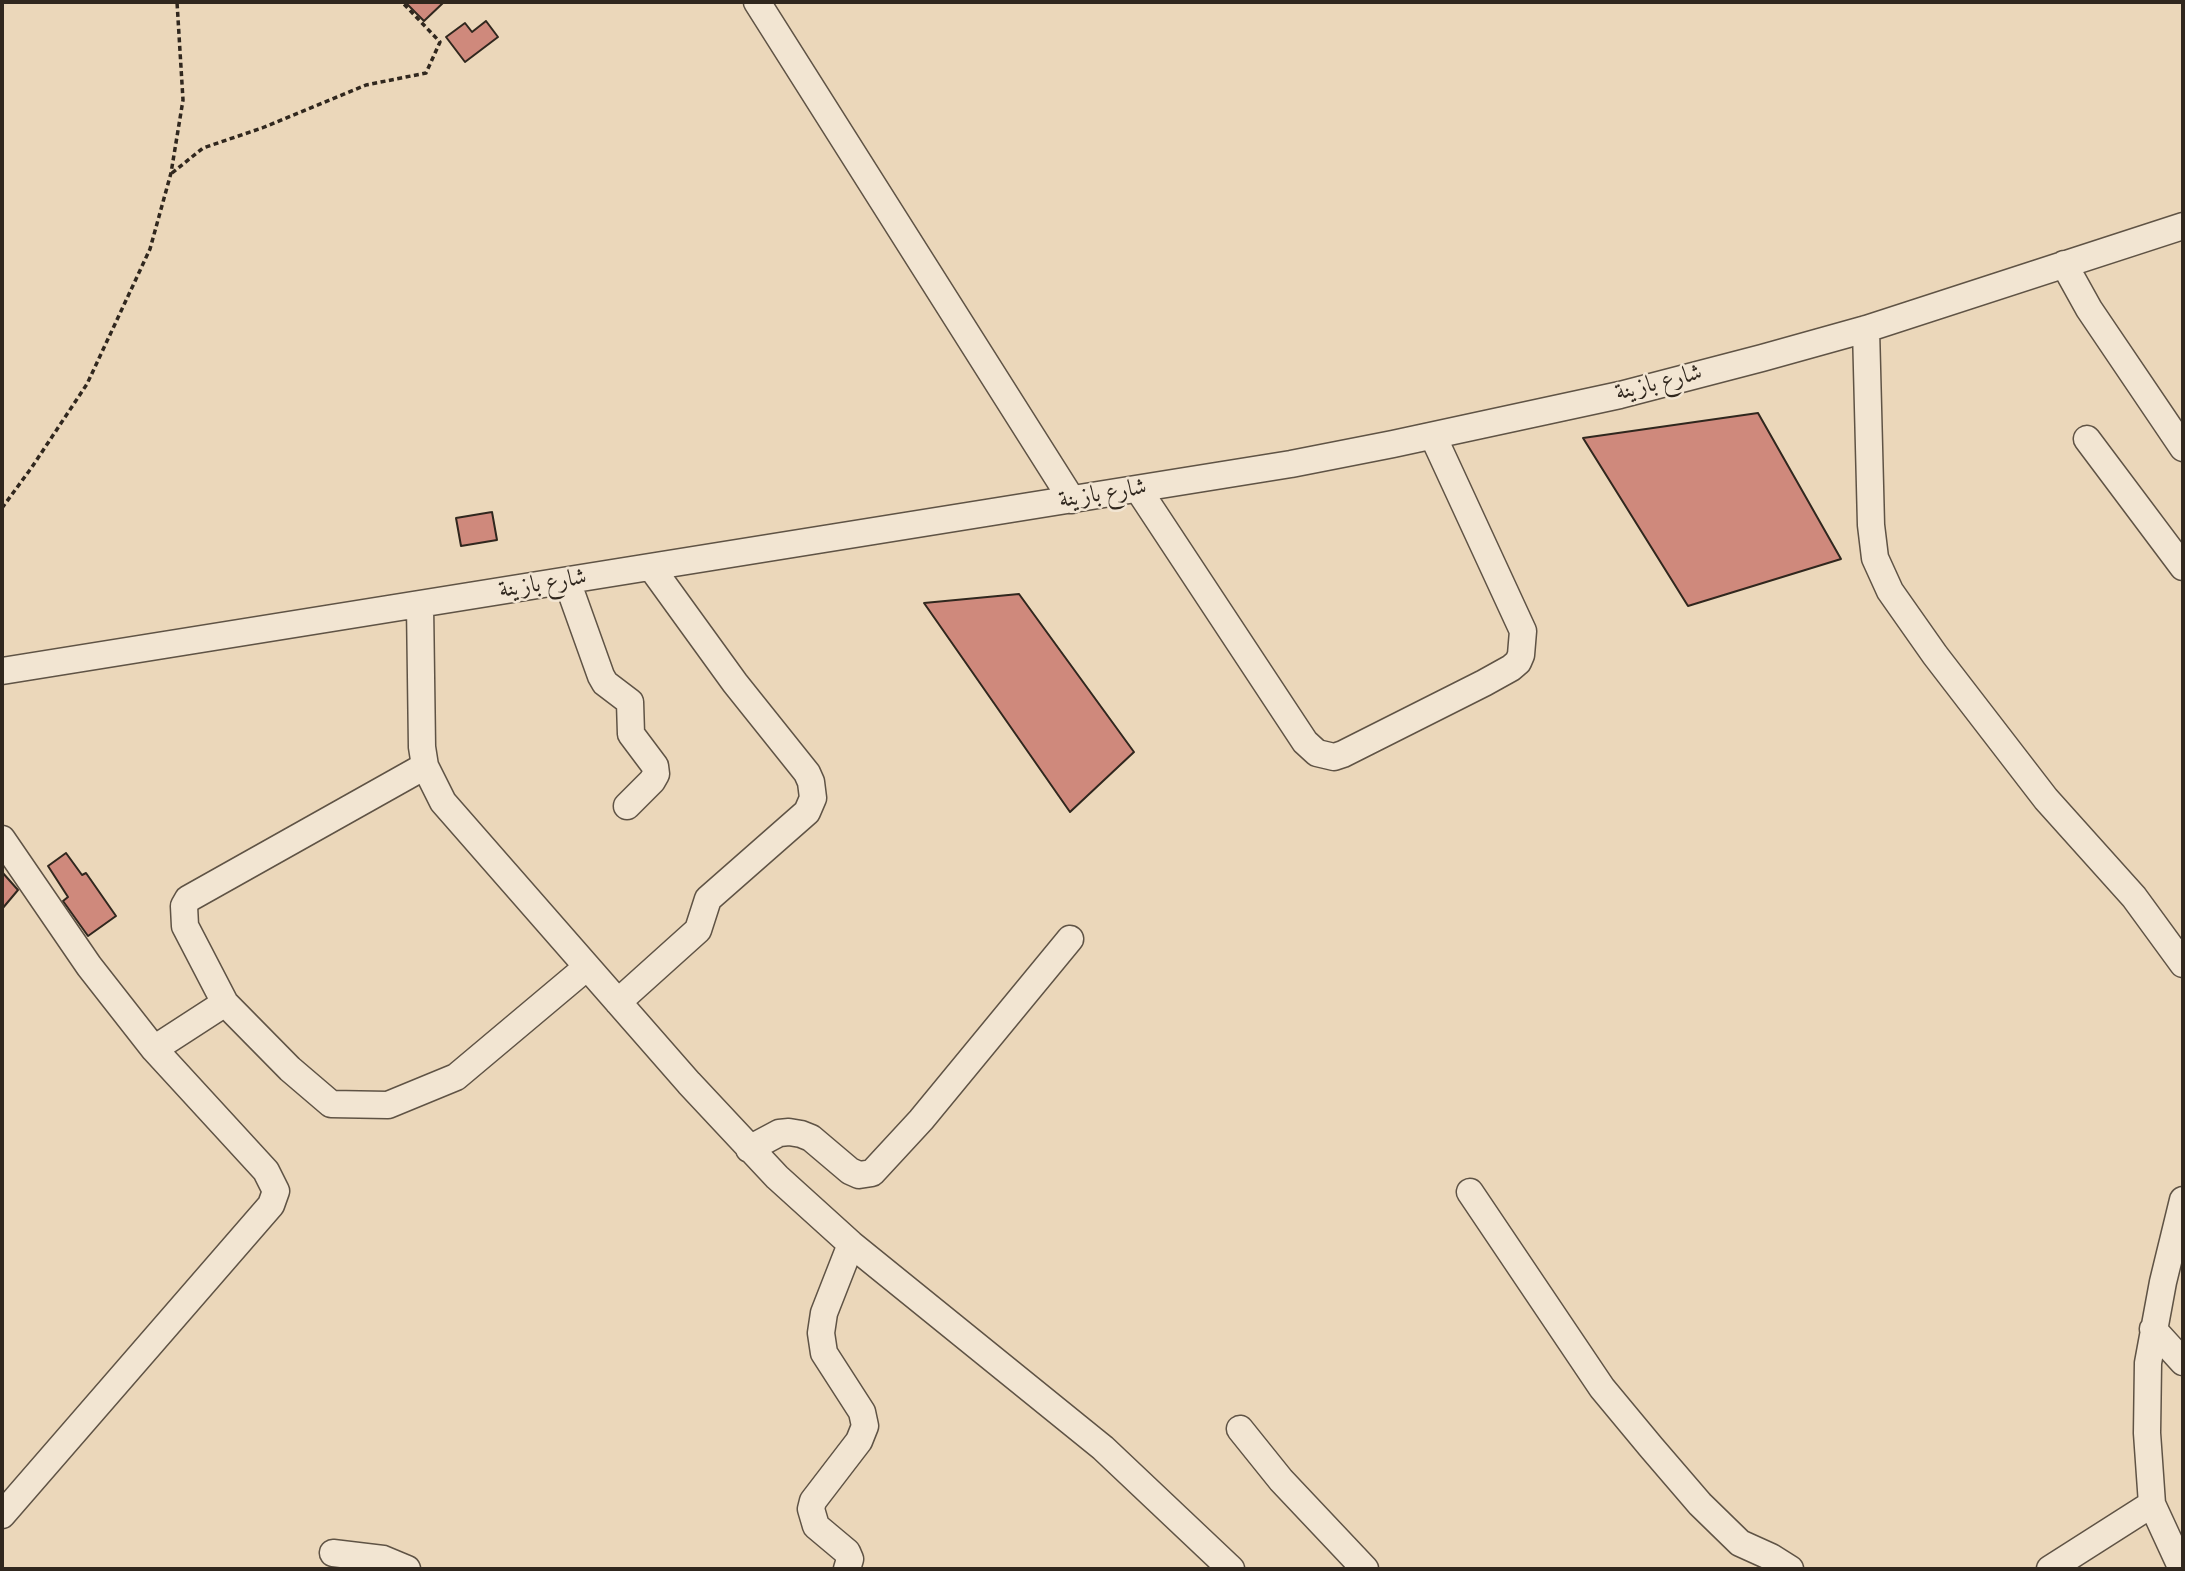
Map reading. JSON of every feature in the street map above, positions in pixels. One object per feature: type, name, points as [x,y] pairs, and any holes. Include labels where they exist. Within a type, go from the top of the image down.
[{"type":"street","points":[[757,2],[1072,500]]},
{"type":"street","name":"شارع بازينة","points":[[2,671],[1072,500],[1291,464],[1433,436],[1620,394],[1866,329],[2183,226]]},
{"type":"street","points":[[2064,264],[2088,309],[2183,448]]},
{"type":"street","points":[[1866,329],[1871,524],[1875,558],[1890,591],[1935,655],[2046,799],[2134,897],[2183,964]]},
{"type":"street","points":[[1138,489],[1305,742],[1317,753],[1334,757],[1485,683],[1511,668],[1521,655],[1523,631],[1433,436]]},
{"type":"street","points":[[2087,439],[2183,566]]},
{"type":"street","points":[[618,1002],[698,930],[708,900],[807,812],[813,798],[807,773],[735,683],[652,568]]},
{"type":"street","points":[[567,581],[601,676],[605,683],[630,702],[631,734],[655,766],[656,774],[652,781],[627,806]]},
{"type":"street","points":[[420,605],[420,726],[425,766],[443,802],[618,1002],[777,1177],[851,1244],[1103,1448],[1231,1569]]},
{"type":"street","points":[[425,766],[188,900],[184,906],[185,926],[225,1003],[290,1069],[331,1104],[388,1105],[456,1077],[587,967]]},
{"type":"street","points":[[2,839],[89,966],[154,1049],[266,1171],[276,1191],[271,1205],[2,1515]]},
{"type":"street","points":[[749,1149],[779,1133],[801,1134],[811,1138],[850,1171],[859,1175],[872,1173],[921,1120],[1070,939]]},
{"type":"street","points":[[154,1049],[225,1003]]},
{"type":"street","points":[[1470,1192],[1602,1388],[1659,1456],[1700,1504],[1740,1543],[1790,1569]]},
{"type":"street","points":[[2182,1569],[2152,1504],[2147,1433],[2148,1363],[2153,1329],[2173,1283],[2183,1200]]},
{"type":"street","points":[[847,1569],[850,1559],[847,1552],[816,1526],[811,1509],[813,1501],[859,1441],[866,1426],[862,1412],[824,1353],[821,1333],[824,1313],[851,1244]]},
{"type":"street","points":[[2153,1329],[2183,1362]]},
{"type":"street","points":[[1240,1429],[1281,1480],[1365,1569]]},
{"type":"street","points":[[2050,1569],[2152,1504]]},
{"type":"street","points":[[332,1553],[383,1559],[407,1569]]},
{"type":"path","points":[[2,508],[87,384],[150,249],[171,173],[183,100],[177,2]]},
{"type":"path","points":[[171,173],[203,148],[262,128],[366,85],[426,73],[440,43],[402,2]]},
{"type":"building","points":[[405,2],[444,2],[424,21]]},
{"type":"building","points":[[486,21],[498,37],[465,62],[446,37],[465,23],[472,32]]},
{"type":"building","points":[[1758,413],[1841,559],[1688,606],[1583,438]]},
{"type":"building","points":[[492,512],[497,540],[461,546],[456,518]]},
{"type":"building","points":[[1019,594],[1134,752],[1070,812],[924,603]]},
{"type":"building","points":[[66,853],[82,875],[86,873],[116,916],[88,936],[63,901],[68,897],[48,866]]},
{"type":"building","points":[[2,872],[18,890],[2,909]]}]
